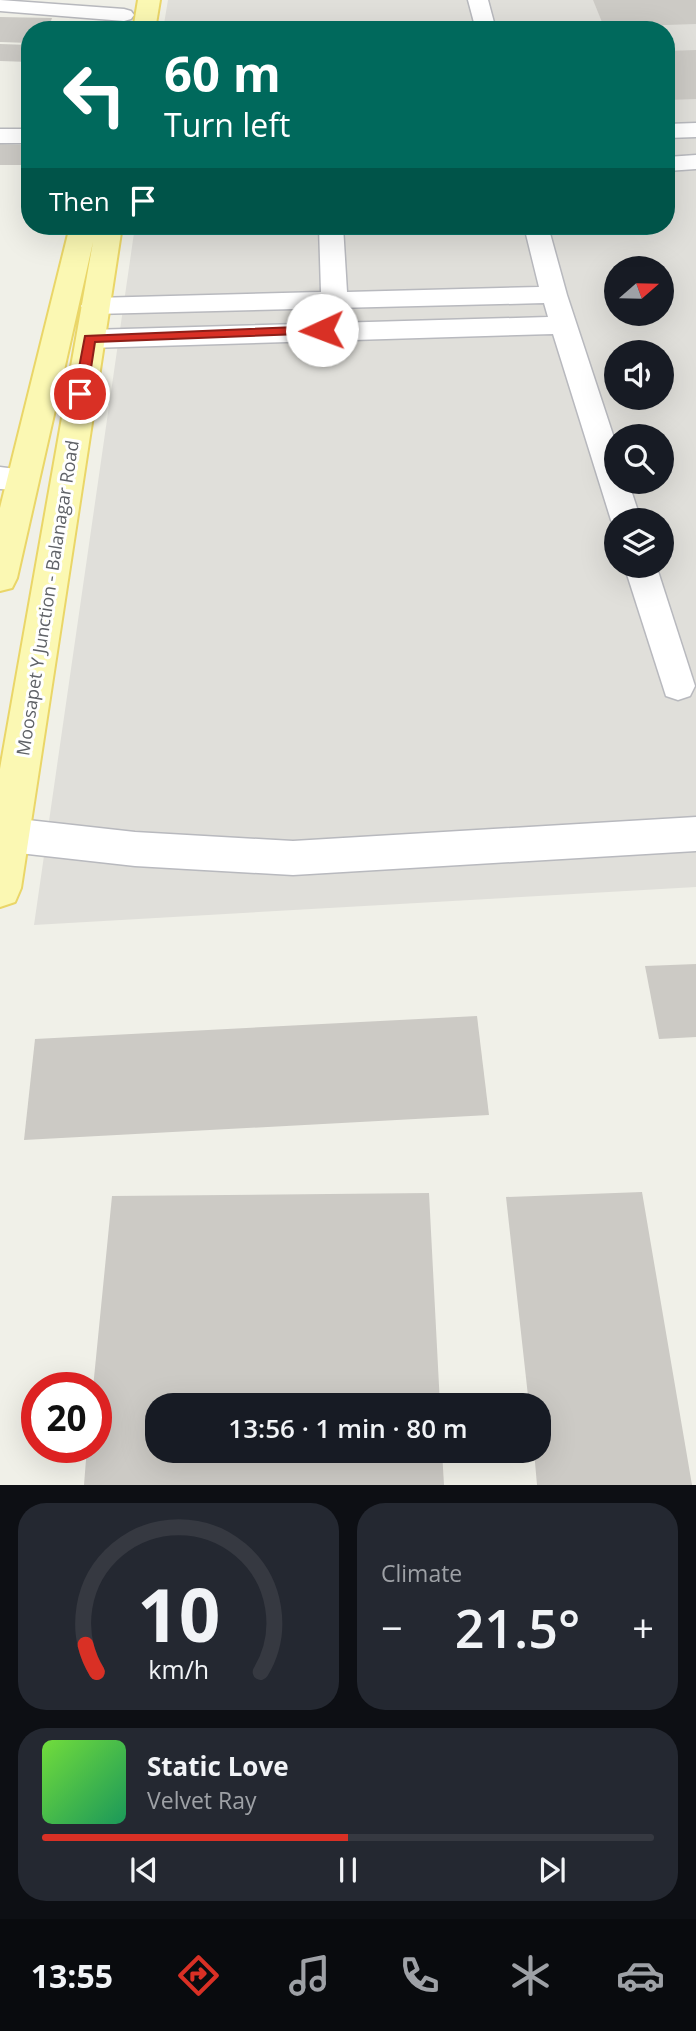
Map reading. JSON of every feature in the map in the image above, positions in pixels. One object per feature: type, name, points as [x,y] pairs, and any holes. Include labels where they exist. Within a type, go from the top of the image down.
[{"type":"main road","points":[[146,21],[149,0]]},
{"type":"main road","points":[[0,578],[11,479],[80,235]]},
{"type":"main road","name":"Moosapet Y Junction - Balanagar Road","points":[[0,888],[107,235]]},
{"type":"street","points":[[478,0],[484,21]]},
{"type":"street","points":[[0,5],[124,15]]},
{"type":"street","points":[[675,131],[696,130]]},
{"type":"street","points":[[0,136],[21,136]]},
{"type":"street","points":[[675,163],[696,162]]},
{"type":"street","points":[[331,235],[334,300]]},
{"type":"street","points":[[538,235],[554,295],[622,508]]},
{"type":"street","points":[[92,322],[334,300],[554,295]]},
{"type":"street","points":[[92,322],[564,324]]},
{"type":"street","points":[[644,578],[678,686]]},
{"type":"street","points":[[10,835],[135,849],[293,858],[696,834]]},
{"type":"shaded area","points":[[168,0],[696,0],[696,887],[34,925],[134,235],[675,235],[675,21],[164,21]]},
{"type":"building","points":[[593,0],[696,0],[696,24],[675,25],[675,21],[602,21]]},
{"type":"building","points":[[0,17],[52,18],[51,21],[21,21],[21,43],[0,42]]},
{"type":"building","points":[[0,44],[21,45],[21,62],[0,61]]},
{"type":"building","points":[[696,50],[696,99],[675,100],[675,51]]},
{"type":"building","points":[[0,144],[21,145],[21,165],[0,165]]},
{"type":"building","points":[[696,964],[696,1037],[659,1039],[645,966]]},
{"type":"building","points":[[477,1016],[489,1115],[24,1140],[35,1039]]},
{"type":"building","points":[[642,1192],[692,1485],[537,1485],[535,1463],[551,1463],[551,1393],[528,1393],[506,1197]]},
{"type":"building","points":[[429,1193],[439,1393],[145,1393],[145,1463],[443,1463],[444,1485],[84,1485],[86,1463],[112,1463],[112,1372],[95,1372],[112,1196]]},
{"type":"route","points":[[80,394],[89,338],[322,330]]}]
